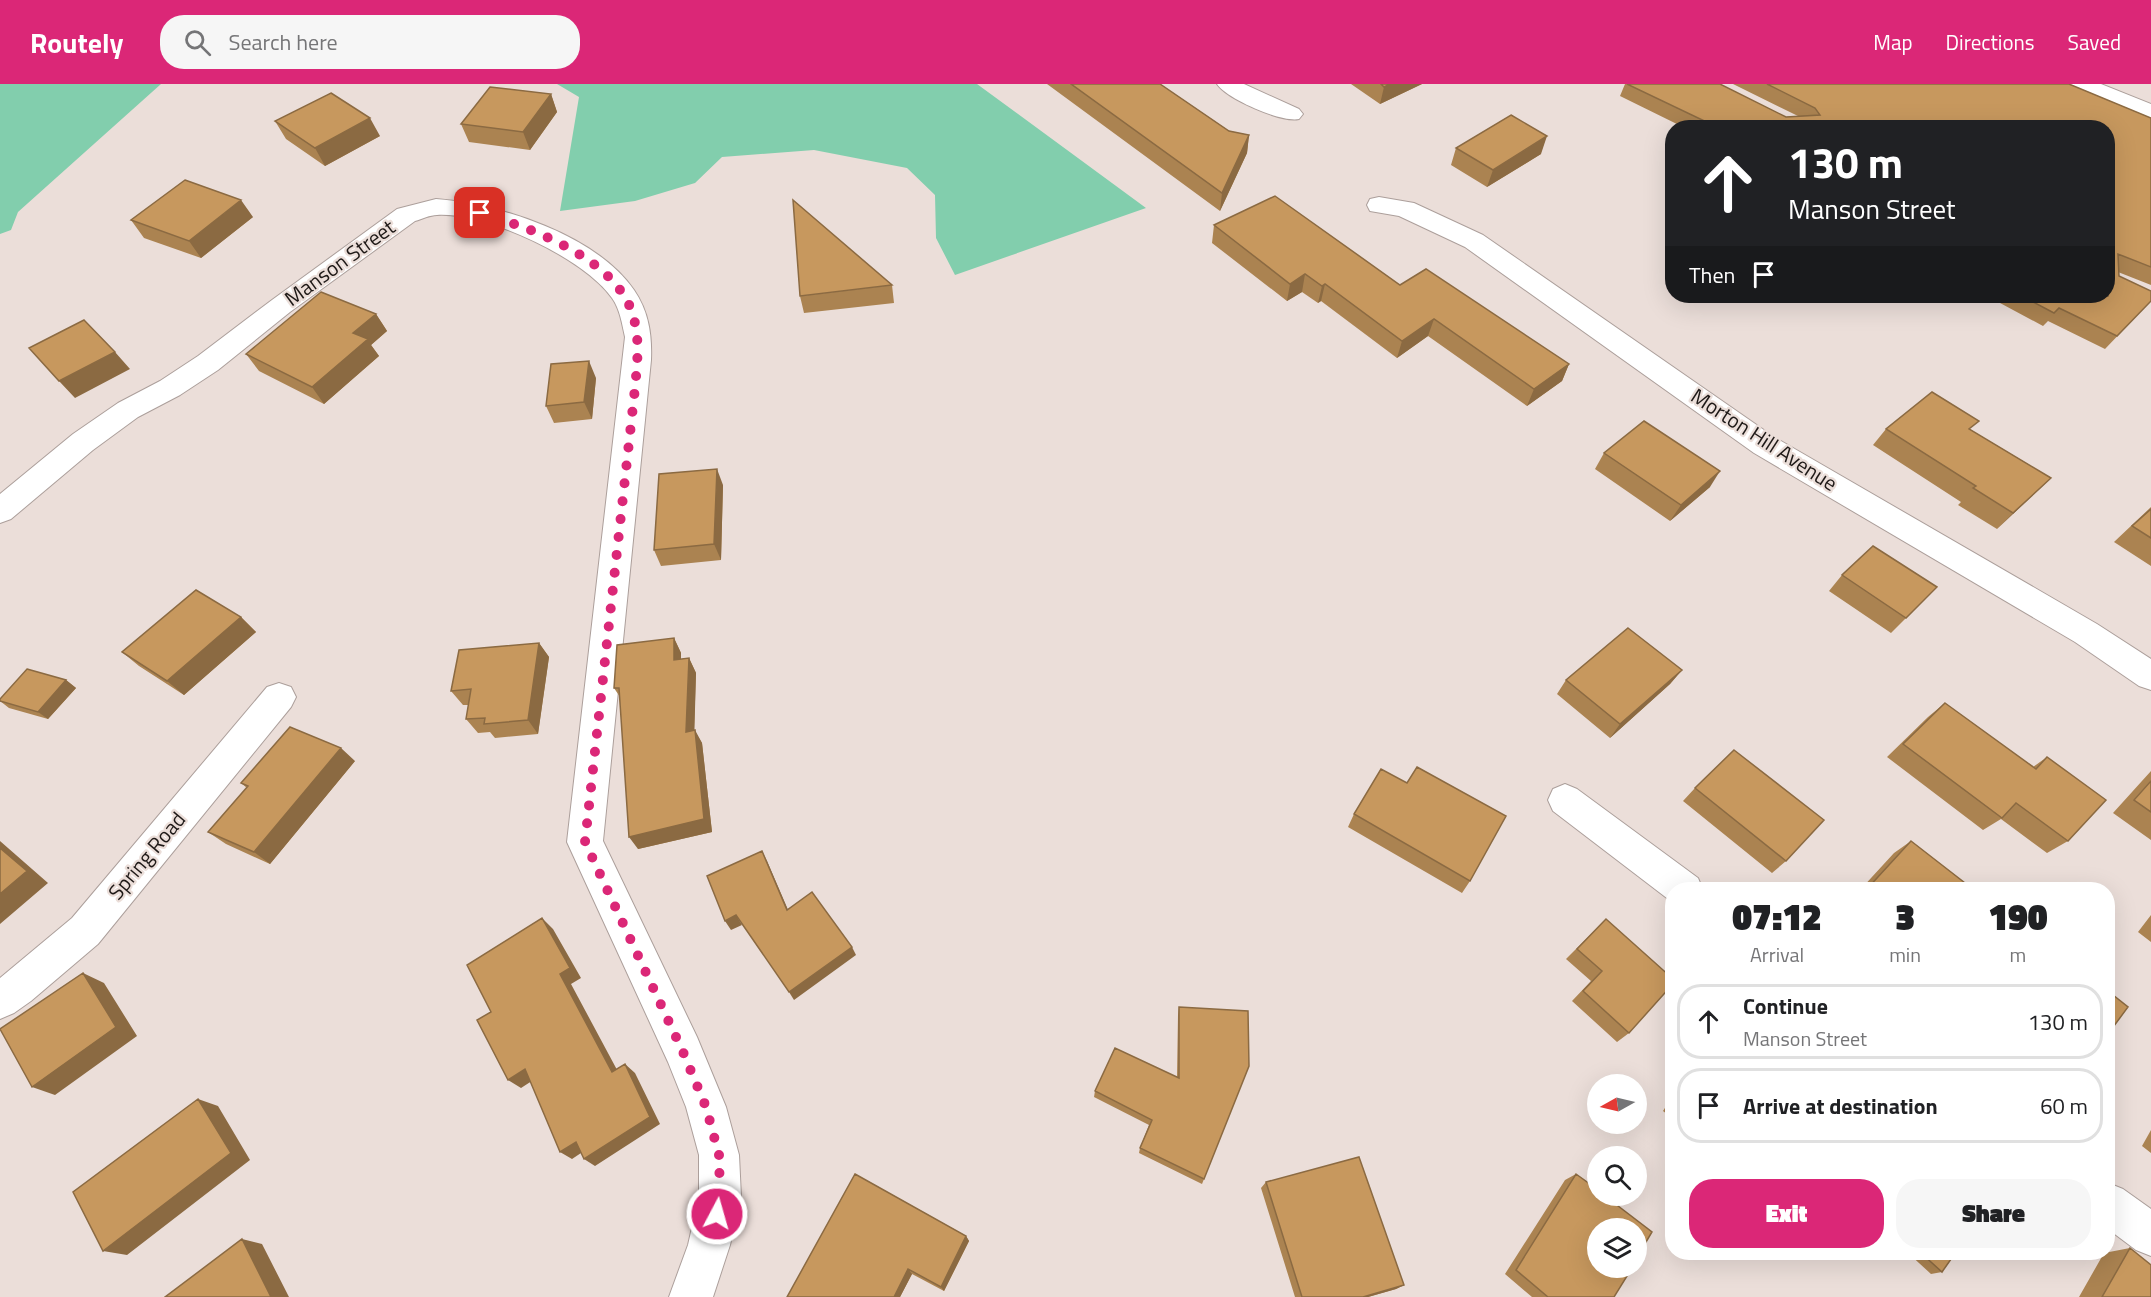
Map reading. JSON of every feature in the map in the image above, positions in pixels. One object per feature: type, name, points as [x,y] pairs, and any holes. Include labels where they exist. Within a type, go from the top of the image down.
[{"type":"street","points":[[1228,84],[1246,95],[1291,114]]},
{"type":"street","points":[[2081,84],[2151,112]]},
{"type":"street","name":"Morton Hill Avenue","points":[[1379,205],[1405,209],[1473,241],[1764,445],[2086,633],[2151,676]]},
{"type":"street","name":"Manson Street","points":[[0,511],[83,442],[128,410],[170,388],[208,363],[281,306],[406,215],[436,207],[464,209],[513,223],[566,248],[602,269],[624,295],[634,317],[638,337],[635,388],[585,842],[683,1052],[706,1107],[719,1155],[720,1197],[709,1245],[691,1297]]},
{"type":"street","name":"Spring Road","points":[[0,1000],[18,988],[85,931],[279,697]]},
{"type":"street","points":[[1565,800],[1674,882]]},
{"type":"street","points":[[2115,1209],[2151,1235]]},
{"type":"green space","points":[[0,84],[161,84],[18,212],[11,230],[0,234]]},
{"type":"green space","points":[[557,84],[977,84],[1146,208],[955,275],[936,238],[935,195],[907,168],[814,150],[722,157],[695,183],[635,201],[560,211],[579,97]]},
{"type":"building","points":[[1071,84],[1160,84],[1229,131],[1249,135],[1222,193]]},
{"type":"building","points":[[1627,84],[1720,84],[1786,117],[1820,115],[1815,108],[1767,84],[2069,84],[2151,118],[2151,267],[2118,254],[2119,276],[2151,291],[2151,301],[2117,336],[2059,308],[2054,313],[2035,303],[2115,303],[2115,120],[1702,120]]},
{"type":"building","points":[[490,87],[551,94],[523,132],[461,124]]},
{"type":"building","points":[[331,93],[370,118],[315,148],[275,121]]},
{"type":"building","points":[[1511,115],[1547,136],[1493,170],[1456,148]]},
{"type":"building","points":[[185,180],[241,200],[189,241],[131,220]]},
{"type":"building","points":[[1275,196],[1400,285],[1426,269],[1569,364],[1534,389],[1434,319],[1402,341],[1325,284],[1322,286],[1305,274],[1290,284],[1214,225]]},
{"type":"building","points":[[793,200],[892,285],[800,296]]},
{"type":"building","points":[[321,292],[376,314],[353,333],[368,339],[312,387],[246,354]]},
{"type":"building","points":[[84,320],[115,352],[59,381],[29,348]]},
{"type":"building","points":[[589,361],[584,402],[546,406],[551,364]]},
{"type":"building","points":[[1932,392],[1979,421],[1969,429],[2051,478],[2013,513],[1973,488],[1976,486],[1886,429]]},
{"type":"building","points":[[1644,421],[1720,471],[1681,505],[1604,453]]},
{"type":"building","points":[[717,469],[714,544],[654,550],[659,474]]},
{"type":"building","points":[[2151,509],[2151,538],[2132,526]]},
{"type":"building","points":[[1873,546],[1937,587],[1906,618],[1842,575]]},
{"type":"building","points":[[196,590],[241,617],[167,681],[122,652]]},
{"type":"building","points":[[1628,628],[1682,670],[1620,724],[1566,680]]},
{"type":"building","points":[[674,638],[674,660],[689,658],[686,732],[695,730],[704,819],[629,837],[619,688],[614,688],[617,645]]},
{"type":"building","points":[[539,643],[528,720],[484,724],[485,718],[466,719],[471,689],[451,691],[459,650]]},
{"type":"building","points":[[27,669],[66,680],[38,712],[0,701]]},
{"type":"building","points":[[1945,703],[2036,769],[2047,757],[2106,800],[2068,841],[2016,803],[2002,818],[1903,744]]},
{"type":"building","points":[[290,727],[341,748],[254,852],[208,832],[248,786],[241,783]]},
{"type":"building","points":[[1734,750],[1824,820],[1786,861],[1695,788]]},
{"type":"building","points":[[1417,767],[1506,816],[1470,881],[1354,814],[1381,769],[1407,783]]},
{"type":"building","points":[[2151,781],[2151,812],[2134,800]]},
{"type":"building","points":[[1911,841],[1964,882],[1873,882]]},
{"type":"building","points":[[0,848],[27,871],[0,894]]},
{"type":"building","points":[[762,851],[787,910],[812,892],[852,947],[789,992],[736,915],[725,921],[707,876]]},
{"type":"building","points":[[542,918],[570,968],[560,974],[612,1072],[625,1064],[650,1117],[584,1159],[576,1142],[560,1152],[525,1069],[508,1080],[477,1020],[491,1012],[467,965]]},
{"type":"building","points":[[1606,919],[1665,972],[1665,993],[1629,1033],[1583,991],[1602,971],[1577,949]]},
{"type":"building","points":[[83,973],[116,1027],[32,1087],[0,1029]]},
{"type":"building","points":[[2115,997],[2128,1007],[2115,1025]]},
{"type":"building","points":[[1179,1007],[1248,1011],[1249,1066],[1204,1179],[1140,1148],[1152,1120],[1095,1091],[1115,1048],[1179,1078]]},
{"type":"building","points":[[198,1099],[231,1153],[103,1251],[73,1192]]},
{"type":"building","points":[[1359,1157],[1404,1285],[1363,1297],[1302,1297],[1266,1182]]},
{"type":"building","points":[[855,1174],[966,1236],[941,1287],[908,1269],[894,1297],[787,1297]]},
{"type":"building","points":[[1576,1174],[1587,1182],[1587,1206],[1618,1206],[1634,1218],[1587,1218],[1587,1278],[1626,1278],[1614,1297],[1548,1297],[1516,1270]]},
{"type":"building","points":[[1647,1228],[1652,1232],[1647,1240]]},
{"type":"building","points":[[242,1239],[271,1297],[165,1297]]},
{"type":"building","points":[[2130,1248],[2151,1265],[2151,1297],[2102,1297]]},
{"type":"building","points":[[1929,1260],[1950,1260],[1942,1272]]},
{"type":"route","points":[[480,213],[513,223],[566,248],[602,269],[624,295],[634,317],[638,337],[635,388],[585,842],[683,1052],[706,1107],[719,1155],[720,1197],[717,1214]]}]
